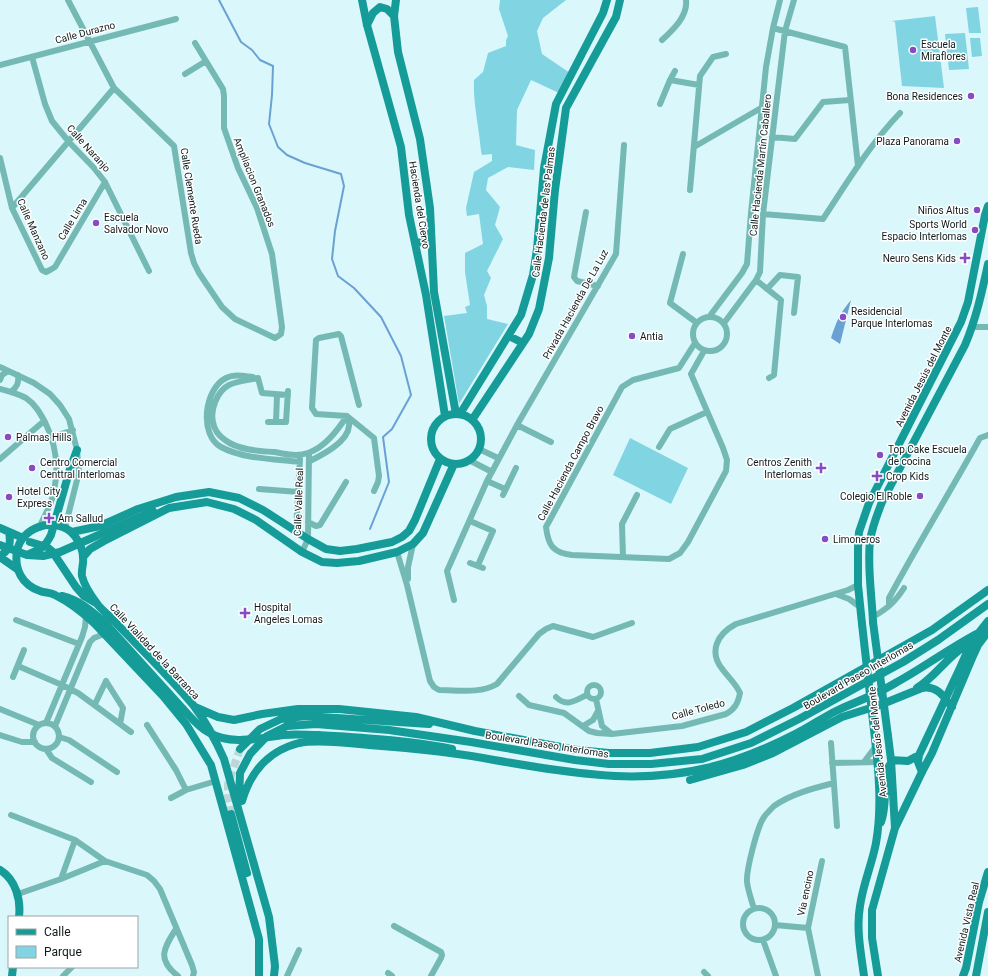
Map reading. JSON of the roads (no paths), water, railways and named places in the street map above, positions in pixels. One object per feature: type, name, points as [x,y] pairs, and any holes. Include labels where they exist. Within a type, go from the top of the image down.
[{"type":"main road","name":"Hacienda del Ciervo","points":[[362,0],[366,25],[400,147],[409,215],[426,295],[445,416]]},
{"type":"main road","name":"Hacienda del Ciervo","points":[[396,0],[394,16],[398,52],[420,138],[430,208],[434,292],[458,414]]},
{"type":"main road","name":"Calle Hacienda de las Palmas","points":[[458,414],[521,315],[533,275],[537,249],[544,168],[556,104],[603,13],[607,0]]},
{"type":"main road","name":"Calle Hacienda de las Palmas","points":[[472,420],[529,334],[539,310],[549,258],[555,190],[566,108],[616,17],[620,0]]},
{"type":"main road","points":[[366,25],[373,13],[380,7],[387,9],[394,16]]},
{"type":"main road","name":"Avenida Jesús del Monte","points":[[864,976],[859,931],[860,906],[878,830],[879,780],[858,585],[859,532],[869,503],[961,322],[968,302],[988,206]]},
{"type":"main road","points":[[414,243],[431,241]]},
{"type":"main road","name":"Avenida Jesús del Monte","points":[[878,976],[872,938],[872,910],[895,828],[891,760],[873,620],[869,558],[870,541],[874,521],[972,327],[988,264]]},
{"type":"main road","points":[[509,336],[523,343]]},
{"type":"main road","points":[[458,414],[472,420],[480,433],[481,441],[479,449],[475,455],[462,463],[454,464],[440,459],[433,451],[431,436],[433,428],[437,422],[445,416],[458,414]]},
{"type":"main road","points":[[27,555],[46,545],[51,535],[70,469],[78,450]]},
{"type":"main road","points":[[440,459],[409,531],[402,537],[392,542],[340,551],[326,549],[263,510],[239,498],[209,492],[170,499],[138,509],[100,526],[69,530],[53,525],[40,526],[18,547],[16,558],[17,569],[22,579],[31,587],[41,591],[71,598],[92,611],[105,623],[194,721],[208,733],[229,740],[286,735],[318,735],[389,739],[431,744],[480,754],[493,760]]},
{"type":"main road","points":[[0,545],[27,555],[42,556],[60,552],[153,511],[207,502],[234,509],[256,520],[302,552],[322,562],[337,564],[397,552],[413,544],[423,534],[454,464]]},
{"type":"main road","points":[[886,469],[897,473]]},
{"type":"main road","points":[[83,557],[90,549],[104,541],[169,508]]},
{"type":"main road","points":[[100,526],[97,532],[104,541]]},
{"type":"main road","points":[[0,528],[46,547],[52,551],[76,587],[84,596],[98,605]]},
{"type":"main road","name":"Calle Vialidad de la Barranca","points":[[69,530],[79,543],[83,557],[82,574],[84,582],[98,605],[194,707],[224,759],[269,917],[275,966],[274,976]]},
{"type":"main road","points":[[9,532],[9,547],[0,556],[17,569]]},
{"type":"main road","name":"Boulevard Paseo Interlomas","points":[[194,707],[218,718],[234,720],[298,709],[339,709],[416,717],[446,725],[577,750],[609,753],[650,753],[698,747],[746,732],[793,708],[932,630],[988,590]]},
{"type":"main road","points":[[53,594],[86,616],[163,696],[186,724],[211,765],[257,930],[259,939],[259,976]]},
{"type":"main road","name":"Boulevard Paseo Interlomas","points":[[239,809],[240,773],[250,754],[267,736],[287,726],[316,724],[389,730],[471,742],[575,760],[609,764],[651,764],[702,759],[751,743],[799,719],[903,662],[938,640],[988,604]]},
{"type":"main road","points":[[922,772],[918,762],[919,755],[972,641],[988,621]]},
{"type":"main road","points":[[239,809],[247,785],[255,771],[269,757],[302,742],[334,742],[397,747],[568,771],[615,776],[663,776],[711,768],[740,759],[797,733],[838,710],[870,697],[988,628]]},
{"type":"main road","points":[[895,828],[932,753],[978,645],[988,632]]},
{"type":"main road","points":[[911,691],[933,676],[953,655],[972,641]]},
{"type":"main road","points":[[945,652],[953,655],[960,668]]},
{"type":"main road","points":[[690,780],[744,765],[801,740],[842,717],[880,705],[911,691],[926,687],[932,688],[940,692],[952,707]]},
{"type":"main road","points":[[240,749],[260,729],[281,719],[306,716],[446,725]]},
{"type":"main road","points":[[431,744],[471,742]]},
{"type":"main road","points":[[204,754],[213,758],[217,756],[219,751],[218,747]]},
{"type":"main road","points":[[878,830],[885,812],[887,772],[891,760],[908,761],[919,755]]},
{"type":"main road","points":[[231,814],[254,901],[257,930]]},
{"type":"main road","points":[[0,870],[15,886],[18,894],[19,916]]},
{"type":"main road","name":"Avenida Vista Real","points":[[963,976],[966,968],[979,902],[988,872]]},
{"type":"main road","name":"Avenida Vista Real","points":[[976,976],[988,912]]},
{"type":"street","name":"Calle Clemente Rueda","points":[[68,0],[114,88],[174,146],[191,253],[199,273],[222,307],[235,319],[275,338],[281,334]]},
{"type":"street","points":[[662,40],[674,28],[683,15],[687,6],[686,0]]},
{"type":"street","name":"Calle Hacienda Martín Caballero","points":[[709,317],[747,264],[766,67],[780,0]]},
{"type":"street","name":"Calle Hacienda Martín Caballero","points":[[724,323],[756,280],[760,272],[763,214],[785,31],[794,0]]},
{"type":"street","name":"Calle Durazno","points":[[0,65],[176,19]]},
{"type":"street","points":[[773,28],[845,47],[858,166]]},
{"type":"street","name":"Ampliacion Granados","points":[[195,43],[222,89],[224,96],[224,128],[226,136],[238,168],[257,208],[272,254],[282,327],[281,334]]},
{"type":"street","points":[[690,190],[700,76],[713,56],[726,54]]},
{"type":"street","name":"Calle Naranjo","points":[[32,57],[45,104],[52,121],[106,182],[149,271]]},
{"type":"street","points":[[185,74],[206,61]]},
{"type":"street","points":[[660,104],[675,71]]},
{"type":"street","points":[[670,80],[699,85]]},
{"type":"street","points":[[12,208],[114,88]]},
{"type":"street","points":[[772,137],[795,139],[824,102],[850,100]]},
{"type":"street","points":[[694,147],[761,108]]},
{"type":"street","points":[[763,214],[823,219],[858,166],[892,121],[900,113]]},
{"type":"street","name":"Privada Hacienda De La Luz","points":[[454,600],[447,571],[487,481],[498,458],[616,254],[624,145]]},
{"type":"street","name":"Calle Manzano","points":[[0,158],[12,208],[42,270],[46,272],[55,267]]},
{"type":"street","name":"Calle Lima","points":[[55,267],[106,182]]},
{"type":"street","points":[[586,212],[574,277],[577,281],[598,286]]},
{"type":"street","points":[[683,254],[670,304],[697,323]]},
{"type":"street","points":[[767,289],[780,275],[798,277],[794,313]]},
{"type":"street","points":[[756,280],[781,300],[774,375],[768,378]]},
{"type":"street","points":[[709,317],[717,318],[724,323],[728,331],[727,340],[722,348],[714,352],[704,351],[695,343],[693,336],[694,329],[697,323],[702,319],[709,317]]},
{"type":"street","points":[[972,327],[988,327]]},
{"type":"street","points":[[359,405],[341,336],[339,334],[319,338],[316,340],[312,408],[316,414],[347,416],[375,440],[379,476],[374,491]]},
{"type":"street","name":"Calle Hacienda Campo Bravo","points":[[695,343],[680,368],[633,380],[622,387],[546,527],[548,540],[554,548],[562,554],[669,559],[680,553],[688,542],[726,471],[727,460],[691,374],[704,351]]},
{"type":"street","points":[[0,367],[34,383],[50,394],[60,405],[69,419],[78,450],[79,472],[70,506],[69,530]]},
{"type":"street","points":[[0,380],[2,375],[8,371]]},
{"type":"street","points":[[11,392],[16,388],[19,381],[18,375]]},
{"type":"street","points":[[268,422],[285,423],[287,421],[288,393],[277,395],[262,393],[258,378],[228,385],[220,392],[214,404],[213,422],[217,432],[225,440],[237,446],[300,458],[322,445],[335,434],[347,416]]},
{"type":"street","points":[[0,388],[26,398],[38,409],[52,437],[56,458],[54,492],[40,526]]},
{"type":"street","points":[[276,422],[277,395]]},
{"type":"street","points":[[659,447],[670,429],[706,412]]},
{"type":"street","points":[[310,461],[327,452],[341,440],[349,425],[347,416]]},
{"type":"street","points":[[0,459],[44,420]]},
{"type":"street","points":[[517,425],[551,442]]},
{"type":"street","points":[[52,437],[73,430]]},
{"type":"street","points":[[890,606],[889,598],[915,550],[980,438],[988,435]]},
{"type":"street","points":[[479,449],[498,458]]},
{"type":"street","name":"Calle Valle Real","points":[[302,552],[308,539],[309,453]]},
{"type":"street","name":"Calle Valle Real","points":[[296,531],[300,458]]},
{"type":"street","points":[[469,460],[492,472]]},
{"type":"street","points":[[487,481],[504,492],[516,468]]},
{"type":"street","points":[[308,522],[316,526],[320,525],[346,482]]},
{"type":"street","points":[[259,489],[299,492]]},
{"type":"street","points":[[623,557],[622,524],[638,495]]},
{"type":"street","points":[[50,504],[54,508],[60,510],[70,506]]},
{"type":"street","points":[[470,521],[493,531],[480,567],[470,563]]},
{"type":"street","points":[[408,585],[408,567],[413,544]]},
{"type":"street","points":[[397,552],[408,585],[430,681],[434,687],[439,690],[490,689],[539,634],[553,626],[593,637],[632,624]]},
{"type":"street","name":"Calle Toledo","points":[[519,696],[529,705],[564,713],[590,731],[597,733],[612,734],[682,726],[726,714],[733,710],[740,693],[735,684],[719,665],[715,651],[720,637],[726,629],[736,624],[848,590],[858,585]]},
{"type":"street","points":[[873,620],[896,600],[904,588]]},
{"type":"street","points":[[836,594],[849,599],[860,607]]},
{"type":"street","points":[[46,723],[84,632],[86,616]]},
{"type":"street","points":[[16,620],[79,644]]},
{"type":"street","points":[[56,726],[90,642],[94,638],[104,634]]},
{"type":"street","points":[[13,677],[24,650]]},
{"type":"street","points":[[18,666],[62,684],[94,704],[131,732]]},
{"type":"street","points":[[94,704],[106,681],[123,708],[120,724]]},
{"type":"street","points":[[587,695],[587,690],[589,687],[593,685],[597,686],[601,693],[596,699]]},
{"type":"street","points":[[556,697],[564,703],[570,703],[587,695]]},
{"type":"street","points":[[587,695],[590,698],[596,699]]},
{"type":"street","points":[[596,699],[602,726],[612,734]]},
{"type":"street","points":[[0,709],[39,725],[46,723],[56,726],[59,732],[59,737],[55,746],[46,749],[40,747],[35,742],[34,733],[39,725]]},
{"type":"street","points":[[583,726],[593,720],[598,711]]},
{"type":"street","points":[[147,725],[176,770],[186,790]]},
{"type":"street","points":[[0,735],[22,742],[35,742]]},
{"type":"street","points":[[59,737],[69,740],[117,772]]},
{"type":"street","points":[[831,743],[837,826]]},
{"type":"street","points":[[864,762],[876,743]]},
{"type":"street","points":[[46,749],[52,758],[91,782]]},
{"type":"street","points":[[832,763],[878,762]]},
{"type":"street","points":[[170,798],[186,790],[216,781]]},
{"type":"street","points":[[754,909],[747,882],[750,861],[758,830],[764,817],[774,807],[790,798],[817,787],[834,783]]},
{"type":"street","points":[[11,815],[75,840],[105,861],[147,875],[154,881],[160,889],[192,965],[194,972],[193,976]]},
{"type":"street","points":[[61,879],[75,840]]},
{"type":"street","points":[[18,894],[61,879],[105,861]]},
{"type":"street","name":"Via encino","points":[[818,976],[808,928],[822,861]]},
{"type":"street","points":[[762,908],[769,912],[774,918],[775,925],[769,937],[763,940],[757,940],[746,935],[743,923],[744,917],[748,912],[754,909],[762,908]]},
{"type":"street","points":[[775,925],[808,928]]},
{"type":"street","points":[[394,926],[441,952],[441,958],[431,976]]},
{"type":"street","points":[[176,929],[165,946],[164,956],[166,963],[178,976]]},
{"type":"street","points":[[763,940],[776,976]]},
{"type":"street","points":[[287,976],[299,950]]},
{"type":"street","points":[[63,976],[71,968]]},
{"type":"waterway","points":[[219,0],[241,42],[252,50],[260,60],[273,66],[269,124],[278,147],[287,155],[305,163],[341,174],[344,186],[335,231],[332,259],[338,276],[354,288],[381,317],[401,356],[411,395],[392,429],[383,437],[389,482],[370,529]]},
{"type":"tunnel","points":[[231,814],[228,797],[228,784],[240,749]]},
{"type":"place","name":"Escuela Miraflores","points":[[913,50]]},
{"type":"place","name":"Bona Residences","points":[[971,96]]},
{"type":"place","name":"Plaza Panorama","points":[[957,141]]},
{"type":"place","name":"Niños Altus","points":[[977,210]]},
{"type":"place","name":"Escuela Salvador Novo","points":[[96,223]]},
{"type":"place","name":"Sports World Espacio Interlomas","points":[[975,230]]},
{"type":"place","name":"Neuro Sens Kids","points":[[965,258]]},
{"type":"place","name":"Residencial Parque Interlomas","points":[[843,317]]},
{"type":"place","name":"Antia","points":[[632,336]]},
{"type":"place","name":"Palmas Hills","points":[[8,437]]},
{"type":"place","name":"Top Cake Escuela de cocina","points":[[880,455]]},
{"type":"place","name":"Centro Comercial Centtral Interlomas","points":[[32,468]]},
{"type":"place","name":"Centros Zenith Interlomas","points":[[821,468]]},
{"type":"place","name":"Crop Kids","points":[[877,476]]},
{"type":"place","name":"Colegio El Roble","points":[[920,496]]},
{"type":"place","name":"Hotel City Express","points":[[9,497]]},
{"type":"place","name":"Am Sallud","points":[[49,518]]},
{"type":"place","name":"Limoneros","points":[[825,539]]},
{"type":"place","name":"Hospital Angeles Lomas","points":[[245,613]]}]
